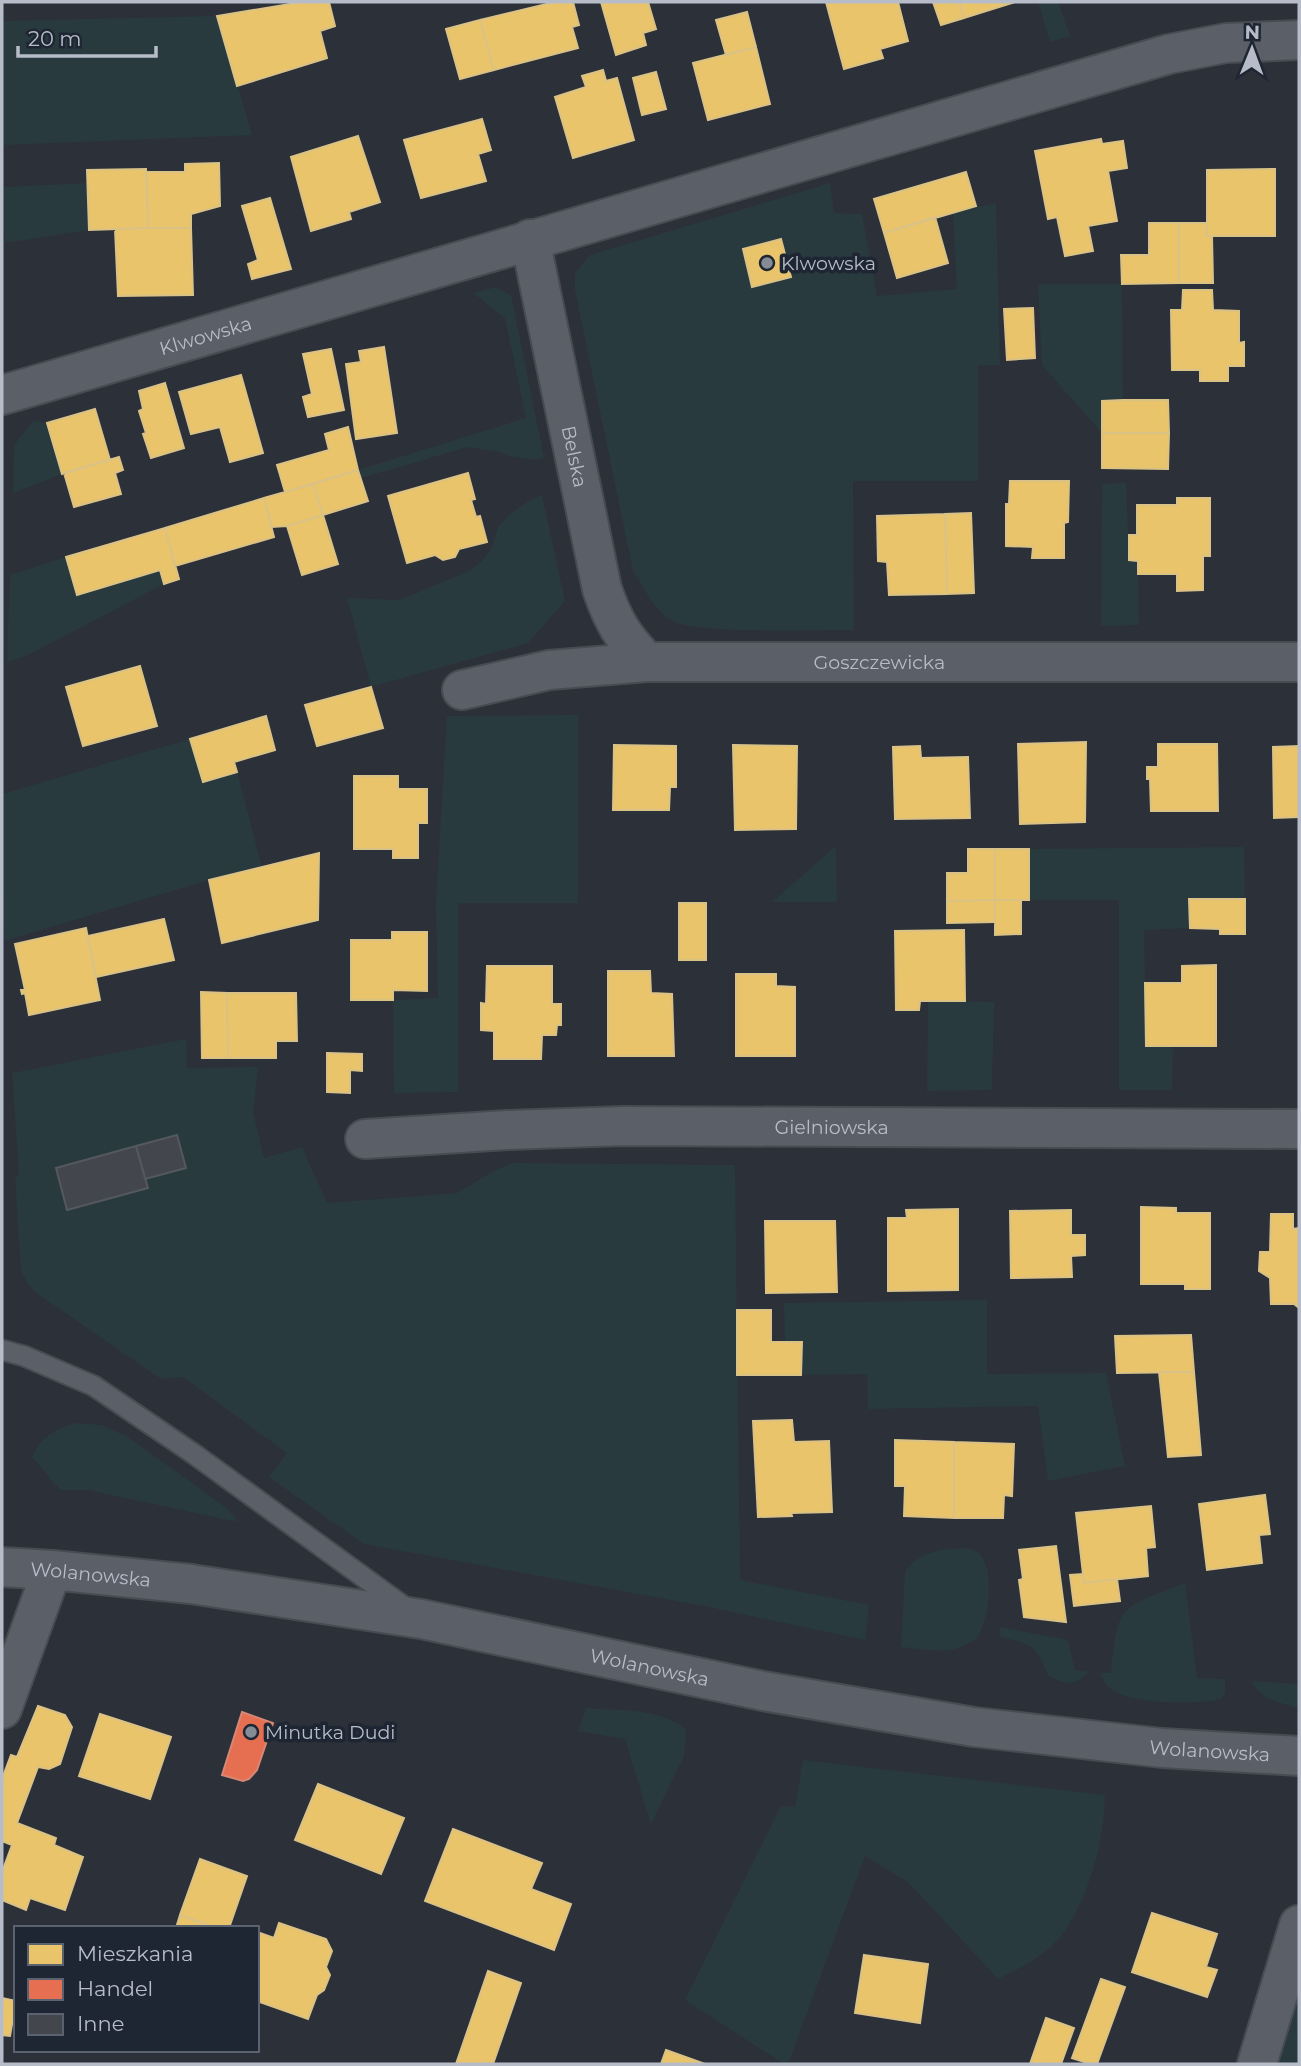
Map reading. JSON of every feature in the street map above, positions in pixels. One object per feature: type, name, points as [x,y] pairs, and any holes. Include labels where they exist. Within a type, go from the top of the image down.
[{"type":"street","name":"Klwowska","points":[[2,395],[1169,54],[1226,43],[1299,40]]},
{"type":"street","name":"Belska","points":[[530,239],[602,589],[612,619],[626,641],[647,662]]},
{"type":"street","name":"Goszczewicka","points":[[462,690],[549,670],[647,662],[1299,662]]},
{"type":"street","name":"Gielniowska","points":[[365,1139],[623,1126],[1299,1129]]},
{"type":"street","name":"Wolanowska","points":[[2,1567],[191,1584],[421,1619],[763,1691],[974,1727],[1163,1748],[1299,1756]]},
{"type":"street","points":[[2,1709],[52,1570]]},
{"type":"street","points":[[1257,2064],[1299,1925]]},
{"type":"lane","points":[[2,1350],[24,1356],[94,1386],[194,1454],[421,1619]]},
{"type":"shaded area","points":[[1038,2],[1058,2],[1070,36],[1050,42]]},
{"type":"shaded area","points":[[217,16],[252,135],[3,145],[2,21]]},
{"type":"shaded area","points":[[87,183],[89,230],[5,243],[4,187]]},
{"type":"shaded area","points":[[830,183],[834,213],[862,214],[877,296],[957,289],[953,212],[996,203],[1000,365],[978,365],[978,481],[853,481],[854,630],[732,630],[673,621],[655,605],[633,571],[575,290],[575,273],[590,255]]},
{"type":"shaded area","points":[[1038,284],[1122,284],[1123,400],[1102,401],[1102,433],[1042,365]]},
{"type":"shaded area","points":[[496,287],[511,295],[544,458],[535,460],[468,447],[361,478],[358,470],[526,418],[505,318],[473,293]]},
{"type":"shaded area","points":[[33,421],[47,423],[62,474],[13,493],[14,445]]},
{"type":"shaded area","points":[[1126,483],[1129,560],[1138,561],[1139,625],[1101,626],[1102,484]]},
{"type":"shaded area","points":[[542,495],[565,601],[528,643],[371,687],[347,598],[400,600],[469,571],[482,561],[491,549],[499,526],[508,516],[528,501]]},
{"type":"shaded area","points":[[66,557],[78,595],[160,570],[164,584],[26,656],[7,662],[10,575]]},
{"type":"shaded area","points":[[578,715],[578,903],[458,903],[458,1092],[394,1093],[393,1000],[438,998],[436,903],[447,716]]},
{"type":"shaded area","points":[[190,739],[203,782],[237,772],[262,867],[209,880],[4,941],[2,794]]},
{"type":"shaded area","points":[[836,846],[837,902],[772,902]]},
{"type":"shaded area","points":[[1244,847],[1245,899],[1190,899],[1190,928],[1144,930],[1145,983],[1173,1046],[1172,1090],[1119,1090],[1119,900],[1029,900],[1029,849]]},
{"type":"shaded area","points":[[928,1001],[994,1002],[992,1090],[927,1091]]},
{"type":"shaded area","points":[[186,1039],[187,1068],[258,1067],[253,1112],[264,1158],[302,1147],[327,1203],[457,1193],[512,1163],[735,1165],[740,1580],[869,1605],[865,1640],[704,1606],[364,1544],[269,1477],[287,1453],[183,1377],[161,1379],[35,1292],[21,1270],[15,1178],[19,1174],[12,1073]]},
{"type":"shaded area","points":[[987,1300],[987,1374],[1106,1373],[1125,1466],[1048,1481],[1038,1406],[868,1409],[867,1374],[801,1375],[801,1343],[785,1342],[784,1303]]},
{"type":"shaded area","points":[[75,1423],[102,1425],[128,1437],[228,1509],[238,1522],[88,1490],[60,1490],[32,1457],[39,1444],[49,1435]]},
{"type":"shaded area","points":[[963,1548],[978,1552],[987,1569],[989,1580],[988,1605],[978,1636],[967,1644],[950,1650],[901,1647],[905,1572],[923,1556]]},
{"type":"shaded area","points":[[1185,1583],[1197,1678],[1225,1679],[1225,1692],[1221,1699],[1163,1702],[1131,1697],[1108,1687],[1100,1673],[1111,1673],[1116,1632],[1126,1611],[1147,1598]]},
{"type":"shaded area","points":[[1000,1627],[1068,1640],[1075,1670],[1089,1672],[1070,1683],[1049,1676],[1032,1648],[1027,1644],[1000,1637]]},
{"type":"shaded area","points":[[1251,1681],[1299,1684],[1299,1708],[1266,1697]]},
{"type":"shaded area","points":[[586,1708],[652,1714],[664,1717],[686,1730],[684,1756],[651,1824],[625,1739],[578,1731]]},
{"type":"shaded area","points":[[803,1760],[1105,1795],[1102,1831],[1093,1869],[1070,1922],[1047,1950],[998,1979],[909,1883],[865,1856],[788,2064],[784,2064],[685,2000],[781,1806],[795,1807]]},
{"type":"shaded area","points":[[1299,1985],[1299,2064],[1275,2064]]},
{"type":"building: Mieszkania","points":[[302,2],[329,2],[335,26],[320,31],[327,58],[237,86],[217,16]]},
{"type":"building: Mieszkania","points":[[555,2],[573,2],[579,25],[572,27],[578,48],[494,70],[480,20]]},
{"type":"building: Mieszkania","points":[[601,2],[648,2],[656,29],[643,33],[646,45],[616,55]]},
{"type":"building: Mieszkania","points":[[826,2],[898,2],[908,41],[880,49],[883,58],[844,69]]},
{"type":"building: Mieszkania","points":[[933,2],[959,2],[964,18],[941,25]]},
{"type":"building: Mieszkania","points":[[959,2],[1015,2],[964,18]]},
{"type":"building: Mieszkania","points":[[747,12],[756,47],[726,55],[716,20]]},
{"type":"building: Mieszkania","points":[[480,20],[494,70],[460,79],[446,29]]},
{"type":"building: Mieszkania","points":[[756,47],[770,104],[708,120],[693,63]]},
{"type":"building: Mieszkania","points":[[603,70],[606,81],[617,78],[634,140],[573,158],[555,97],[586,87],[582,76]]},
{"type":"building: Mieszkania","points":[[656,72],[666,109],[642,115],[633,78]]},
{"type":"building: Mieszkania","points":[[482,119],[491,150],[478,154],[486,181],[421,198],[404,140]]},
{"type":"building: Mieszkania","points":[[358,136],[380,202],[349,212],[351,219],[311,231],[291,157]]},
{"type":"building: Mieszkania","points":[[1101,139],[1102,144],[1123,141],[1127,168],[1108,171],[1117,221],[1088,226],[1093,251],[1065,256],[1057,217],[1048,219],[1035,151]]},
{"type":"building: Mieszkania","points":[[219,163],[220,206],[191,214],[191,228],[148,228],[147,172],[185,172],[185,164]]},
{"type":"building: Mieszkania","points":[[146,169],[148,228],[89,230],[87,170]]},
{"type":"building: Mieszkania","points":[[1275,169],[1275,236],[1207,236],[1207,170]]},
{"type":"building: Mieszkania","points":[[966,172],[976,206],[884,233],[874,199]]},
{"type":"building: Mieszkania","points":[[270,198],[291,269],[252,279],[248,264],[258,260],[242,206]]},
{"type":"building: Mieszkania","points":[[935,217],[948,263],[897,278],[884,233]]},
{"type":"building: Mieszkania","points":[[1149,223],[1179,223],[1179,283],[1122,284],[1121,255],[1149,255]]},
{"type":"building: Mieszkania","points":[[1179,223],[1207,223],[1207,236],[1212,236],[1213,283],[1179,283]]},
{"type":"building: Mieszkania","points":[[191,228],[193,295],[118,296],[115,229]]},
{"type":"building: Mieszkania","name":"Klwowska","points":[[781,239],[791,277],[752,287],[743,249]]},
{"type":"building: Mieszkania","points":[[1183,290],[1212,290],[1213,310],[1239,311],[1239,343],[1244,342],[1244,366],[1228,366],[1228,381],[1200,381],[1200,370],[1172,370],[1171,310],[1182,310]]},
{"type":"building: Mieszkania","points":[[1033,308],[1035,358],[1007,360],[1004,309]]},
{"type":"building: Mieszkania","points":[[384,347],[397,433],[356,439],[346,364],[361,362],[359,351]]},
{"type":"building: Mieszkania","points":[[331,349],[344,410],[308,417],[303,397],[312,394],[303,354]]},
{"type":"building: Mieszkania","points":[[241,375],[263,453],[230,462],[220,427],[191,434],[179,392]]},
{"type":"building: Mieszkania","points":[[165,383],[184,448],[151,458],[143,434],[146,433],[139,411],[143,409],[139,391]]},
{"type":"building: Mieszkania","points":[[1168,400],[1169,433],[1102,433],[1102,401]]},
{"type":"building: Mieszkania","points":[[95,409],[110,460],[62,474],[47,423]]},
{"type":"building: Mieszkania","points":[[348,427],[358,470],[285,492],[277,465],[329,450],[325,434]]},
{"type":"building: Mieszkania","points":[[1102,433],[1169,433],[1168,469],[1102,468]]},
{"type":"building: Mieszkania","points":[[119,457],[123,470],[115,473],[121,494],[74,507],[64,473]]},
{"type":"building: Mieszkania","points":[[358,470],[368,501],[323,515],[313,484]]},
{"type":"building: Mieszkania","points":[[468,473],[475,499],[471,500],[476,517],[480,516],[487,542],[459,549],[455,557],[443,560],[435,555],[407,563],[388,496]]},
{"type":"building: Mieszkania","points":[[1010,481],[1069,481],[1068,522],[1064,523],[1064,558],[1032,558],[1033,547],[1006,546],[1006,504],[1009,504]]},
{"type":"building: Mieszkania","points":[[313,484],[323,515],[287,526],[272,527],[264,498]]},
{"type":"building: Mieszkania","points":[[264,498],[274,537],[175,566],[165,528]]},
{"type":"building: Mieszkania","points":[[1177,498],[1210,498],[1210,556],[1203,556],[1203,590],[1177,591],[1177,574],[1138,574],[1138,561],[1129,560],[1129,535],[1137,535],[1137,505],[1177,505]]},
{"type":"building: Mieszkania","points":[[971,513],[974,593],[947,594],[945,514]]},
{"type":"building: Mieszkania","points":[[945,514],[947,594],[889,595],[887,562],[878,561],[877,516]]},
{"type":"building: Mieszkania","points":[[323,515],[338,564],[302,575],[287,526]]},
{"type":"building: Mieszkania","points":[[165,528],[179,579],[164,584],[160,570],[77,595],[66,557]]},
{"type":"building: Mieszkania","points":[[140,666],[157,726],[83,746],[66,687]]},
{"type":"building: Mieszkania","points":[[371,687],[383,728],[317,746],[305,705]]},
{"type":"building: Mieszkania","points":[[266,716],[275,750],[234,762],[237,772],[203,782],[190,739]]},
{"type":"building: Mieszkania","points":[[1086,742],[1085,822],[1020,824],[1018,744]]},
{"type":"building: Mieszkania","points":[[1158,744],[1217,744],[1218,811],[1151,811],[1147,767],[1158,767]]},
{"type":"building: Mieszkania","points":[[614,745],[676,746],[676,787],[670,787],[669,810],[613,810]]},
{"type":"building: Mieszkania","points":[[733,745],[797,746],[796,829],[735,830]]},
{"type":"building: Mieszkania","points":[[920,746],[921,758],[968,757],[970,818],[895,819],[893,747]]},
{"type":"building: Mieszkania","points":[[1299,746],[1299,817],[1274,818],[1273,747]]},
{"type":"building: Mieszkania","points":[[354,776],[398,776],[398,789],[427,789],[427,823],[418,823],[418,858],[393,858],[393,849],[354,849]]},
{"type":"building: Mieszkania","points":[[968,849],[995,849],[995,900],[947,901],[947,873],[968,873]]},
{"type":"building: Mieszkania","points":[[995,849],[1029,849],[1029,900],[995,900]]},
{"type":"building: Mieszkania","points":[[319,853],[318,920],[222,943],[209,880]]},
{"type":"building: Mieszkania","points":[[1189,899],[1245,899],[1245,934],[1220,934],[1220,929],[1190,928]]},
{"type":"building: Mieszkania","points":[[995,900],[1021,900],[1021,934],[995,935]]},
{"type":"building: Mieszkania","points":[[995,900],[995,922],[947,923],[947,901]]},
{"type":"building: Mieszkania","points":[[679,903],[706,903],[706,960],[679,960]]},
{"type":"building: Mieszkania","points":[[164,919],[174,960],[96,977],[88,936]]},
{"type":"building: Mieszkania","points":[[86,928],[100,1000],[29,1015],[25,993],[22,994],[21,990],[25,990],[15,944]]},
{"type":"building: Mieszkania","points":[[964,930],[965,1001],[920,1001],[919,1010],[896,1010],[895,931]]},
{"type":"building: Mieszkania","points":[[392,932],[427,932],[427,991],[393,990],[393,1000],[351,1000],[351,940],[392,940]]},
{"type":"building: Mieszkania","points":[[1216,965],[1216,1046],[1146,1046],[1145,983],[1182,983],[1182,966]]},
{"type":"building: Mieszkania","points":[[487,966],[552,966],[552,1004],[561,1004],[561,1025],[557,1025],[556,1035],[542,1035],[541,1059],[494,1059],[494,1031],[481,1030],[481,1003],[486,1004]]},
{"type":"building: Mieszkania","points":[[608,971],[650,971],[651,993],[672,994],[674,1056],[608,1056]]},
{"type":"building: Mieszkania","points":[[736,974],[776,974],[776,986],[795,987],[795,1056],[736,1056]]},
{"type":"building: Mieszkania","points":[[201,992],[227,993],[228,1058],[202,1058]]},
{"type":"building: Mieszkania","points":[[227,993],[296,993],[297,1041],[276,1041],[276,1058],[228,1058]]},
{"type":"building: Mieszkania","points":[[327,1053],[362,1054],[362,1071],[350,1070],[350,1093],[327,1092]]},
{"type":"building: Mieszkania","points":[[1141,1207],[1176,1208],[1176,1213],[1210,1213],[1210,1289],[1185,1289],[1185,1284],[1141,1284]]},
{"type":"building: Mieszkania","points":[[958,1209],[958,1290],[888,1291],[888,1218],[907,1218],[906,1210]]},
{"type":"building: Mieszkania","points":[[1071,1210],[1071,1235],[1085,1235],[1085,1255],[1071,1256],[1072,1277],[1011,1278],[1010,1211]]},
{"type":"building: Mieszkania","points":[[1271,1214],[1293,1214],[1293,1229],[1299,1228],[1299,1308],[1294,1304],[1271,1304],[1270,1278],[1259,1271],[1260,1252],[1270,1252]]},
{"type":"building: Mieszkania","points":[[765,1221],[835,1221],[837,1292],[766,1293]]},
{"type":"building: Mieszkania","points":[[737,1310],[771,1310],[771,1342],[802,1342],[801,1375],[737,1375]]},
{"type":"building: Mieszkania","points":[[1191,1335],[1194,1372],[1117,1373],[1115,1336]]},
{"type":"building: Mieszkania","points":[[1159,1372],[1194,1372],[1201,1455],[1168,1457]]},
{"type":"building: Mieszkania","points":[[792,1420],[794,1442],[829,1441],[832,1512],[758,1517],[753,1421]]},
{"type":"building: Mieszkania","points":[[895,1440],[954,1442],[954,1518],[904,1516],[905,1486],[895,1486]]},
{"type":"building: Mieszkania","points":[[954,1442],[1014,1444],[1012,1496],[1004,1495],[1003,1518],[954,1518]]},
{"type":"building: Mieszkania","points":[[1265,1495],[1270,1534],[1259,1535],[1262,1563],[1207,1570],[1199,1504]]},
{"type":"building: Mieszkania","points":[[1151,1506],[1155,1547],[1146,1548],[1148,1576],[1084,1583],[1076,1513]]},
{"type":"building: Mieszkania","points":[[1056,1546],[1066,1622],[1024,1617],[1019,1580],[1023,1579],[1019,1550]]},
{"type":"building: Mieszkania","points":[[1083,1574],[1084,1583],[1117,1579],[1120,1601],[1074,1606],[1070,1575]]},
{"type":"building: Mieszkania","points":[[38,1706],[65,1715],[72,1727],[60,1764],[49,1769],[38,1767],[17,1823],[56,1838],[54,1845],[83,1857],[65,1910],[30,1898],[26,1910],[2,1900],[2,1872],[12,1845],[2,1841],[2,1779],[11,1755],[17,1757]]},
{"type":"building: Mieszkania","points":[[100,1714],[171,1737],[150,1799],[79,1776]]},
{"type":"building: Mieszkania","points":[[318,1784],[404,1818],[381,1874],[295,1840]]},
{"type":"building: Mieszkania","points":[[453,1829],[542,1863],[531,1889],[571,1904],[554,1950],[425,1901]]},
{"type":"building: Mieszkania","points":[[200,1859],[247,1876],[230,1926],[211,1926],[180,1915]]},
{"type":"building: Mieszkania","points":[[1152,1913],[1217,1934],[1206,1967],[1217,1970],[1207,1997],[1132,1972]]},
{"type":"building: Mieszkania","points":[[180,1915],[211,1926],[177,1926]]},
{"type":"building: Mieszkania","points":[[279,1923],[326,1939],[332,1951],[326,1967],[330,1975],[324,1990],[317,1995],[308,2019],[259,2002],[259,1933],[274,1938]]},
{"type":"building: Mieszkania","points":[[864,1955],[928,1964],[920,2023],[855,2013]]},
{"type":"building: Mieszkania","points":[[488,1971],[521,1983],[493,2064],[456,2064]]},
{"type":"building: Mieszkania","points":[[1101,1979],[1125,1987],[1097,2064],[1091,2064],[1072,2058]]},
{"type":"building: Mieszkania","points":[[2,1998],[14,2001],[14,2013],[10,2036],[2,2035]]},
{"type":"building: Mieszkania","points":[[1046,2018],[1074,2028],[1061,2064],[1030,2064]]},
{"type":"building: Mieszkania","points":[[666,2050],[705,2064],[661,2064]]},
{"type":"building: Handel","points":[[242,1712],[273,1723],[257,1770],[249,1779],[243,1781],[222,1775]]},
{"type":"building: Inne","points":[[177,1135],[186,1168],[145,1179],[136,1146]]},
{"type":"building: Inne","points":[[136,1146],[148,1188],[67,1210],[56,1168]]},
{"type":"place","name":"Klwowska","points":[[767,263]]},
{"type":"place","name":"Minutka Dudi","points":[[251,1732]]}]
